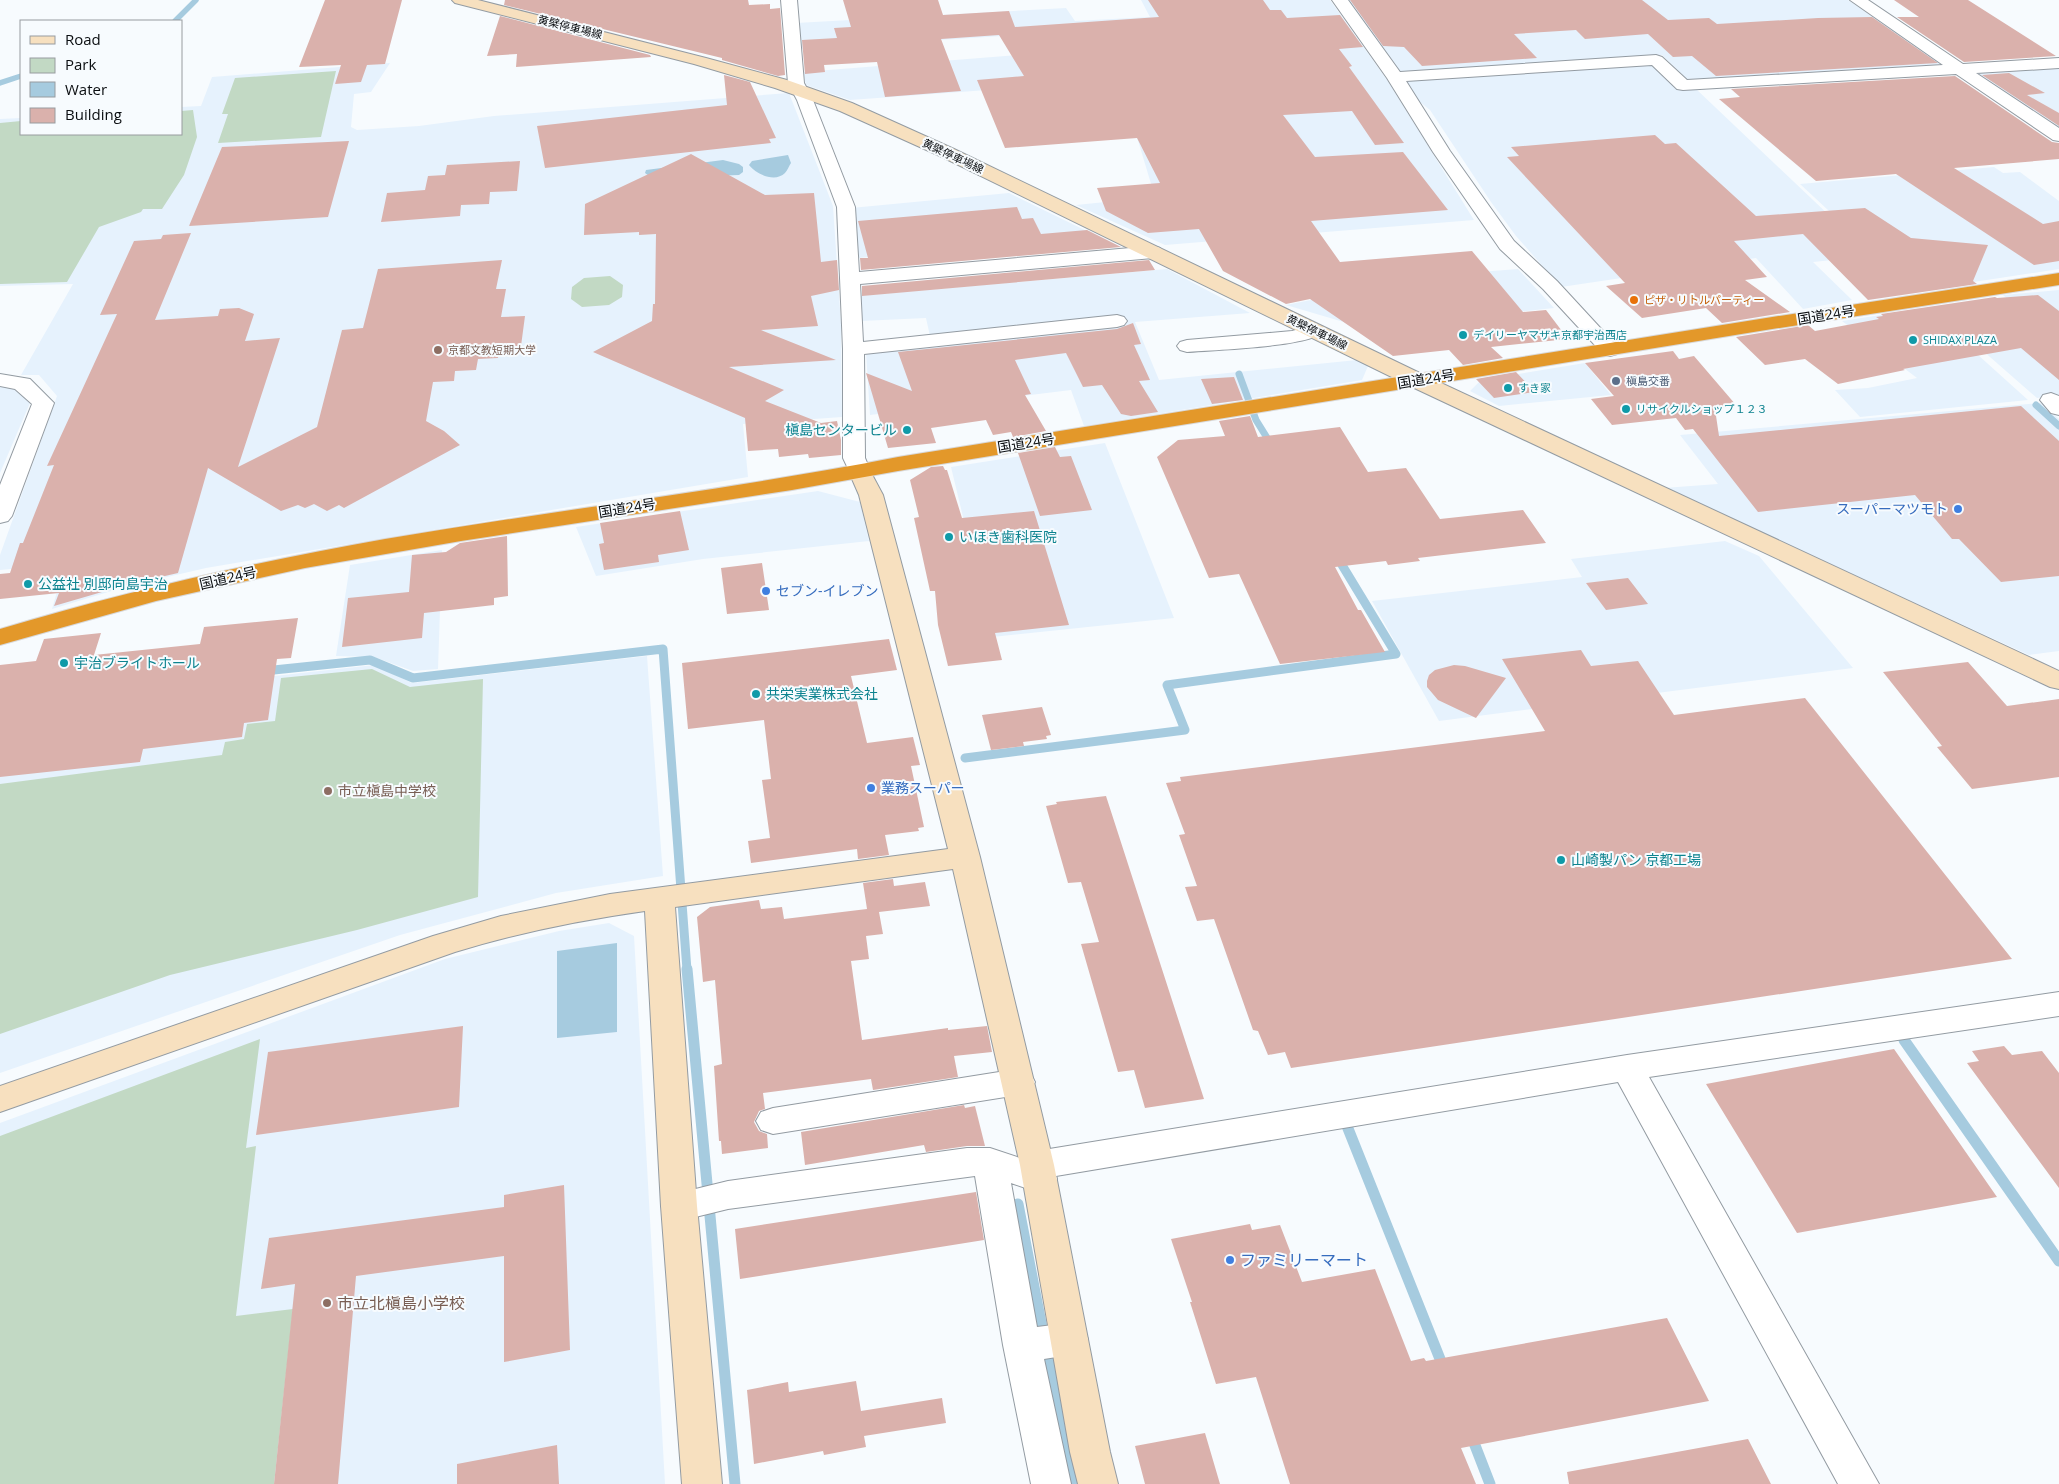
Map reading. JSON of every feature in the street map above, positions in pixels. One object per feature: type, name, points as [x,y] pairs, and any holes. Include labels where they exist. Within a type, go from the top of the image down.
[{"type":"highway","name":"国道24号","points":[[0,637],[116,603],[292,564],[536,522],[860,472],[1766,324],[2059,280]]},
{"type":"street","name":"黄檗停車場線","points":[[460,0],[644,46],[800,91],[846,107],[1153,252],[1418,381],[2059,681]]},
{"type":"street","points":[[789,0],[796,83],[846,207],[853,349],[854,458],[871,495],[965,857],[1039,1172],[1044,1343],[1051,1484]]},
{"type":"street","points":[[1340,0],[1395,78],[1442,152],[1507,245],[1550,285],[1610,350]]},
{"type":"street","points":[[1858,0],[2059,136]]},
{"type":"street","points":[[1395,78],[1656,60],[1683,85],[2059,63]]},
{"type":"street","points":[[850,279],[1153,252]]},
{"type":"street","points":[[853,349],[1117,321]]},
{"type":"street","points":[[1187,346],[1294,337],[1314,331]]},
{"type":"street","points":[[0,380],[22,384],[43,402],[0,516]]},
{"type":"street","points":[[2059,399],[2051,400],[2059,408]]},
{"type":"street","points":[[0,1099],[444,944],[501,928],[556,915],[661,898],[965,857]]},
{"type":"street","points":[[661,898],[685,1204],[702,1484]]},
{"type":"street","points":[[685,1204],[728,1195],[967,1162],[990,1162],[1039,1172],[1627,1068],[2059,1004]]},
{"type":"street","points":[[1627,1068],[1859,1484]]},
{"type":"street","points":[[773,1121],[1018,1082]]},
{"type":"street","points":[[990,1162],[1044,1343],[1090,1452],[1098,1484]]},
{"type":"shaded area","points":[[1141,0],[1330,0],[1387,80],[1474,220],[1165,245],[1076,205],[1155,197],[1130,114],[1112,81],[850,100],[806,85],[803,72],[1093,49],[1080,31],[798,49],[796,23],[1066,8],[1075,21],[1150,17]]},
{"type":"shaded area","points":[[1340,0],[1848,0],[1940,63],[1933,66],[1688,80],[1662,55],[1408,74],[1398,71]]},
{"type":"shaded area","points":[[1641,62],[1655,66],[1676,89],[1695,88],[1872,256],[1813,262],[1852,300],[1803,309],[1756,258],[1561,287],[1516,236],[1430,110],[1415,98],[1405,84],[1413,78]]},
{"type":"shaded area","name":"京都文教短期大学","points":[[390,63],[371,92],[354,94],[351,127],[357,130],[419,126],[494,116],[789,93],[833,206],[841,324],[842,417],[743,424],[748,477],[206,568],[128,586],[52,609],[65,564],[0,570],[0,555],[57,396],[39,375],[21,375],[73,284],[0,286],[0,119],[20,118],[20,135],[182,135],[182,107],[201,106],[212,77]]},
{"type":"shaded area","points":[[2059,67],[2059,129],[1973,72]]},
{"type":"shaded area","points":[[1994,167],[2003,173],[2020,172],[2059,201],[2059,269],[1915,291],[1800,184]]},
{"type":"shaded area","points":[[1009,193],[1097,236],[858,258],[851,208]]},
{"type":"shaded area","points":[[1167,269],[1250,313],[1135,322],[1159,380],[1357,360],[1368,366],[1362,380],[1084,426],[1071,390],[870,415],[866,352],[930,336],[926,318],[861,321],[857,296]]},
{"type":"shaded area","points":[[1518,269],[1554,308],[1364,328],[1286,305],[1356,291],[1352,282]]},
{"type":"shaded area","points":[[2059,290],[2059,395],[2037,398],[1966,336],[2041,329],[2003,295]]},
{"type":"shaded area","points":[[1926,308],[2028,400],[1860,417],[1835,390],[1868,388],[1917,378],[1842,321]]},
{"type":"shaded area","name":"すき家","points":[[1585,363],[1611,395],[1499,406],[1470,391],[1481,380]]},
{"type":"shaded area","points":[[0,383],[9,385],[30,403],[0,473]]},
{"type":"shaded area","points":[[2041,403],[2059,419],[2059,651],[2029,655],[1664,488],[1718,484],[1680,435]]},
{"type":"shaded area","points":[[1105,443],[1174,618],[992,637],[951,467]]},
{"type":"shaded area","points":[[818,491],[860,502],[869,541],[703,559],[596,576],[576,527]]},
{"type":"shaded area","points":[[1725,541],[1759,556],[1853,668],[1439,721],[1372,601],[1582,577],[1571,559]]},
{"type":"shaded area","points":[[442,550],[438,669],[413,671],[374,657],[336,656],[350,565]]},
{"type":"shaded area","name":"市立槇島中学校","points":[[647,656],[663,876],[556,893],[400,935],[0,1073],[0,706],[374,665],[412,683]]},
{"type":"shaded area","name":"市立北槇島小学校","points":[[609,923],[634,936],[665,1484],[0,1484],[0,1123],[445,959],[559,931]]},
{"type":"green space","points":[[336,71],[321,137],[218,143],[228,114],[222,114],[235,78]]},
{"type":"green space","points":[[193,110],[197,137],[184,175],[162,209],[143,209],[141,212],[99,227],[67,282],[0,284],[0,123],[20,121],[20,135],[182,135],[182,111]]},
{"type":"green space","points":[[610,276],[623,285],[622,297],[609,305],[582,307],[571,299],[572,287],[584,278]]},
{"type":"green space","name":"市立槇島中学校","points":[[372,669],[410,687],[483,679],[478,897],[357,930],[170,975],[0,1034],[0,784],[222,755],[225,742],[244,739],[247,724],[275,721],[281,678]]},
{"type":"green space","points":[[260,1039],[246,1148],[256,1146],[236,1316],[293,1309],[274,1484],[0,1484],[0,1136]]},
{"type":"water","points":[[788,155],[791,163],[781,176],[766,176],[749,165],[752,161]]},
{"type":"water","points":[[723,160],[739,164],[743,167],[743,172],[739,175],[652,178],[645,173],[646,170]]},
{"type":"water","points":[[617,943],[617,1032],[557,1038],[557,951]]},
{"type":"building","points":[[325,0],[402,0],[385,64],[367,65],[361,82],[335,84],[341,65],[299,67]]},
{"type":"building","points":[[505,0],[748,0],[749,5],[770,4],[770,9],[780,8],[785,75],[778,76],[722,60],[722,58],[504,5]]},
{"type":"building","points":[[843,0],[938,0],[943,15],[1009,11],[1015,27],[1159,17],[1148,0],[1263,0],[1270,10],[1281,10],[1287,18],[1340,15],[1363,47],[1339,49],[1352,66],[1349,67],[1404,143],[1375,145],[1352,111],[1283,115],[1315,157],[1403,152],[1448,210],[1311,221],[1340,262],[1472,251],[1523,312],[1546,310],[1568,339],[1491,347],[1503,358],[1463,365],[1449,350],[1393,356],[1310,299],[1286,304],[1223,271],[1199,229],[1148,233],[1106,211],[1097,188],[1160,183],[1137,138],[1005,148],[977,80],[1024,76],[999,35],[941,39],[961,91],[885,97],[877,62],[824,65],[825,72],[805,74],[802,40],[837,38],[834,28],[851,27]]},
{"type":"building","points":[[1350,0],[1642,0],[1668,20],[1709,18],[1717,24],[1872,17],[1938,63],[1716,76],[1692,56],[1673,57],[1648,34],[1585,39],[1576,30],[1514,34],[1537,58],[1422,66],[1404,47],[1383,46]]},
{"type":"building","points":[[1894,0],[1968,0],[2056,56],[1964,62],[1897,17],[1919,17]]},
{"type":"building","points":[[500,16],[650,55],[651,57],[516,67],[517,54],[487,56]]},
{"type":"building","points":[[2009,73],[2045,93],[2027,95],[2059,113],[2059,126],[1982,75]]},
{"type":"building","points":[[724,75],[750,82],[776,138],[769,139],[771,143],[545,168],[537,126],[727,105]]},
{"type":"building","points":[[1955,76],[2052,142],[2059,143],[2059,159],[1954,168],[2043,224],[2059,221],[2059,261],[2034,265],[1896,174],[1816,181],[1719,99],[1740,97],[1731,89]]},
{"type":"building","points":[[1655,135],[1665,144],[1676,143],[1756,216],[1865,208],[1911,238],[1988,245],[1973,281],[1977,284],[1868,300],[1803,234],[1734,241],[1767,277],[1745,280],[1790,312],[1722,323],[1706,308],[1642,318],[1606,286],[1625,283],[1507,157],[1519,156],[1511,147]]},
{"type":"building","points":[[349,141],[328,217],[189,226],[222,147]]},
{"type":"building","points":[[691,154],[765,195],[814,193],[821,262],[837,260],[839,290],[811,296],[818,326],[761,330],[836,360],[729,367],[784,390],[765,401],[821,423],[837,421],[841,440],[841,455],[809,458],[808,454],[779,457],[778,449],[748,451],[745,418],[593,352],[652,321],[653,304],[655,304],[656,234],[639,235],[639,232],[584,235],[585,204]]},
{"type":"building","points":[[520,161],[517,191],[490,192],[489,204],[461,205],[460,216],[381,222],[387,193],[425,190],[428,176],[445,175],[447,165]]},
{"type":"building","points":[[1017,207],[1022,219],[1033,218],[1041,234],[1087,230],[1121,247],[861,270],[860,258],[868,258],[858,221]]},
{"type":"building","points":[[191,233],[155,320],[218,316],[220,309],[239,308],[254,314],[245,341],[280,338],[238,467],[317,427],[342,330],[363,328],[378,269],[502,260],[496,289],[506,289],[501,317],[525,316],[521,346],[499,348],[498,358],[478,359],[476,370],[455,371],[454,381],[433,382],[426,421],[444,431],[460,445],[344,508],[339,505],[327,511],[314,504],[305,508],[298,505],[281,511],[208,468],[178,573],[126,585],[54,606],[59,593],[0,599],[0,574],[10,573],[20,543],[23,543],[54,465],[47,466],[117,314],[100,315],[134,241],[161,239],[163,235]]},
{"type":"building","points":[[1149,260],[1155,270],[862,296],[862,286]]},
{"type":"building","points":[[2038,295],[2059,311],[2059,380],[2021,348],[1903,369],[1905,370],[1838,384],[1805,359],[1765,365],[1736,337],[1808,325],[1815,331],[1879,319],[1876,317],[1883,316],[1881,314],[1995,297]]},
{"type":"building","points":[[1133,323],[1141,344],[1134,345],[1150,380],[1139,381],[1158,412],[1131,416],[1121,414],[1102,385],[1083,387],[1066,353],[1015,360],[1031,394],[1025,395],[1046,431],[1013,437],[1011,432],[993,435],[986,420],[931,428],[936,443],[888,448],[866,373],[912,391],[898,352],[1117,329]]},
{"type":"building","points":[[1673,351],[1679,359],[1694,356],[1736,405],[1715,409],[1719,436],[2021,406],[2059,441],[2059,576],[2001,582],[1959,539],[1952,539],[1915,495],[1758,512],[1693,429],[1685,430],[1676,418],[1612,425],[1591,399],[1614,396],[1585,363]]},
{"type":"building","name":"すき家","points":[[1516,372],[1535,392],[1494,398],[1476,379]]},
{"type":"building","points":[[1234,377],[1243,400],[1212,404],[1201,379]]},
{"type":"building","points":[[1250,416],[1258,437],[1340,427],[1368,472],[1406,468],[1440,519],[1523,510],[1546,543],[1418,558],[1420,561],[1388,565],[1386,561],[1335,567],[1358,610],[1361,610],[1385,652],[1280,664],[1239,574],[1209,578],[1157,457],[1178,440],[1225,436],[1219,421]]},
{"type":"building","points":[[1055,447],[1060,457],[1071,456],[1092,510],[1040,516],[1018,453]]},
{"type":"building","points":[[943,466],[947,470],[962,518],[1034,511],[1069,625],[995,633],[1002,660],[948,666],[938,625],[935,591],[930,591],[914,518],[919,517],[910,480],[931,467]]},
{"type":"building","points":[[680,511],[689,550],[658,555],[659,562],[604,570],[599,544],[604,543],[600,523]]},
{"type":"building","points":[[507,536],[508,596],[494,598],[494,605],[424,613],[422,638],[342,647],[348,598],[409,592],[412,555],[446,552],[460,543]]},
{"type":"building","points":[[762,563],[769,610],[727,614],[721,568]]},
{"type":"building","points":[[1628,578],[1648,604],[1606,610],[1586,583]]},
{"type":"building","points":[[298,618],[291,658],[277,659],[268,720],[244,723],[242,737],[143,749],[140,762],[0,777],[0,665],[36,661],[44,639],[101,633],[94,655],[200,644],[204,627]]},
{"type":"building","points":[[889,639],[897,670],[851,676],[867,743],[913,737],[920,765],[911,766],[924,827],[918,828],[919,831],[885,835],[889,855],[858,859],[857,849],[751,863],[748,841],[770,838],[762,780],[771,779],[764,720],[688,729],[682,663]]},
{"type":"building","name":"山崎製パン 京都工場","points":[[1581,650],[1591,666],[1638,661],[1674,715],[1805,698],[2012,959],[1291,1068],[1285,1052],[1268,1055],[1258,1031],[1253,1030],[1214,919],[1197,921],[1185,887],[1197,886],[1179,835],[1185,834],[1166,783],[1181,781],[1180,777],[1545,731],[1502,659]]},
{"type":"building","points":[[1968,662],[2007,706],[2059,699],[2059,777],[1972,789],[1937,747],[1942,746],[1883,672]]},
{"type":"building","points":[[1454,665],[1465,666],[1506,678],[1476,718],[1438,700],[1427,687],[1429,675],[1435,670]]},
{"type":"building","points":[[1042,707],[1051,735],[1046,736],[1047,739],[1023,742],[1024,746],[991,750],[982,715]]},
{"type":"building","points":[[1106,796],[1204,1099],[1145,1108],[1134,1070],[1118,1072],[1081,944],[1099,942],[1081,882],[1068,883],[1046,806],[1057,804],[1056,802]]},
{"type":"building","points":[[893,879],[894,886],[925,882],[930,906],[879,912],[883,934],[866,936],[869,959],[851,961],[862,1040],[948,1028],[948,1030],[987,1026],[992,1052],[954,1056],[958,1077],[873,1090],[871,1079],[763,1093],[765,1109],[759,1111],[754,1122],[759,1131],[767,1134],[768,1148],[722,1154],[721,1141],[719,1141],[714,1066],[722,1064],[715,980],[703,982],[697,917],[710,907],[759,900],[761,909],[782,907],[784,919],[867,909],[863,883]]},
{"type":"building","points":[[463,1026],[459,1107],[256,1135],[268,1052]]},
{"type":"building","points":[[2004,1046],[2012,1055],[2042,1051],[2059,1073],[2059,1188],[1967,1063],[1979,1061],[1972,1051]]},
{"type":"building","points":[[1894,1049],[1997,1197],[1797,1233],[1706,1084]]},
{"type":"building","points":[[964,1105],[965,1108],[975,1106],[985,1146],[967,1146],[926,1152],[924,1145],[805,1165],[801,1132]]},
{"type":"building","points":[[564,1185],[570,1350],[504,1362],[504,1256],[356,1276],[338,1484],[274,1484],[295,1284],[261,1289],[269,1238],[504,1207],[504,1195]]},
{"type":"building","points":[[976,1192],[984,1240],[740,1279],[735,1229]]},
{"type":"building","points":[[1250,1224],[1252,1230],[1280,1225],[1302,1282],[1375,1269],[1411,1361],[1424,1358],[1426,1361],[1667,1318],[1709,1401],[1461,1448],[1476,1484],[1290,1484],[1256,1377],[1216,1384],[1171,1239]]},
{"type":"building","points":[[856,1381],[861,1411],[942,1398],[946,1423],[864,1436],[866,1447],[824,1455],[823,1451],[754,1464],[747,1390],[788,1382],[789,1392]]},
{"type":"building","points":[[1205,1433],[1220,1484],[1145,1484],[1135,1446]]},
{"type":"building","points":[[1748,1439],[1771,1484],[1569,1484],[1567,1472]]},
{"type":"building","points":[[557,1445],[559,1484],[457,1484],[457,1464]]},
{"type":"waterway","points":[[176,20],[196,0]]},
{"type":"waterway","points":[[0,83],[20,76]]},
{"type":"waterway","points":[[1239,374],[1256,420],[1272,446]]},
{"type":"waterway","points":[[2036,405],[2059,426]]},
{"type":"waterway","points":[[1337,556],[1343,566]]},
{"type":"waterway","points":[[965,758],[1185,730],[1167,685],[1396,654],[1342,565]]},
{"type":"waterway","points":[[264,671],[370,660],[413,678],[663,649],[687,970]]},
{"type":"waterway","points":[[687,969],[735,1484]]},
{"type":"waterway","points":[[1904,1040],[2059,1261]]},
{"type":"waterway","points":[[1345,1121],[1444,1369]]},
{"type":"waterway","points":[[1018,1204],[1072,1484]]},
{"type":"waterway","points":[[1471,1435],[1490,1484]]},
{"type":"place","name":"ピザ・リトルパーティー","points":[[1634,300]]},
{"type":"place","name":"デイリーヤマザキ京都宇治西店","points":[[1463,335]]},
{"type":"place","name":"SHIDAX PLAZA","points":[[1913,340]]},
{"type":"place","name":"京都文教短期大学","points":[[438,350]]},
{"type":"place","name":"槇島交番","points":[[1616,381]]},
{"type":"place","name":"すき家","points":[[1508,388]]},
{"type":"place","name":"リサイクルショップ１２３","points":[[1626,409]]},
{"type":"place","name":"槇島センタービル","points":[[907,430]]},
{"type":"place","name":"スーパーマツモト","points":[[1958,509]]},
{"type":"place","name":"いほき歯科医院","points":[[949,537]]},
{"type":"place","name":"公益社 別邸向島宇治","points":[[28,584]]},
{"type":"place","name":"セブン-イレブン","points":[[766,591]]},
{"type":"place","name":"宇治ブライトホール","points":[[64,663]]},
{"type":"place","name":"共栄実業株式会社","points":[[756,694]]},
{"type":"place","name":"業務スーパー","points":[[871,788]]},
{"type":"place","name":"市立槇島中学校","points":[[328,791]]},
{"type":"place","name":"山崎製パン 京都工場","points":[[1561,860]]},
{"type":"place","name":"ファミリーマート","points":[[1230,1260]]},
{"type":"place","name":"市立北槇島小学校","points":[[327,1303]]}]
